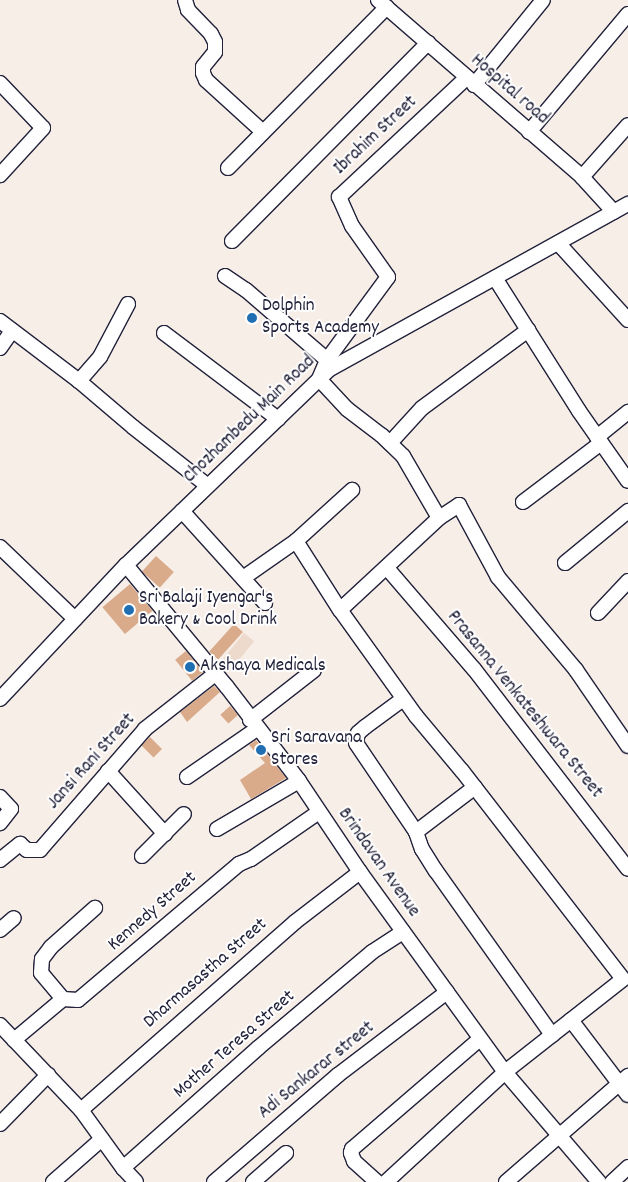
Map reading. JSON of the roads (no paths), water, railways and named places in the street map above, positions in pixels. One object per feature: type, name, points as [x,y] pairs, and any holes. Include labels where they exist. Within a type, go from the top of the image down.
[{"type":"street","points":[[185,0],[188,10],[211,34],[215,42],[215,52],[203,67],[206,80],[263,132]]},
{"type":"street","points":[[470,81],[543,0]]},
{"type":"street","points":[[228,168],[382,3]]},
{"type":"street","name":"Hospital road","points":[[382,3],[528,132],[623,209]]},
{"type":"street","points":[[528,132],[628,14]]},
{"type":"street","points":[[232,241],[428,44]]},
{"type":"street","name":"Ibrahim Street","points":[[320,379],[327,360],[388,278],[352,226],[339,197],[470,81]]},
{"type":"street","points":[[0,83],[43,128],[0,175]]},
{"type":"street","points":[[582,177],[628,125]]},
{"type":"street","name":"Chozhambedu Main Road","points":[[0,699],[126,565],[330,369],[623,209]]},
{"type":"street","points":[[558,243],[628,320]]},
{"type":"street","points":[[225,276],[246,290],[327,360]]},
{"type":"street","points":[[495,278],[599,440],[628,481]]},
{"type":"street","points":[[79,381],[100,357],[128,304]]},
{"type":"street","points":[[0,321],[79,381],[133,427],[208,486]]},
{"type":"street","points":[[390,443],[422,408],[528,330]]},
{"type":"street","points":[[0,348],[12,331]]},
{"type":"street","points":[[164,333],[278,419]]},
{"type":"street","points":[[320,379],[347,409],[404,456],[439,518]]},
{"type":"street","points":[[523,502],[599,440],[628,412]]},
{"type":"street","points":[[243,578],[296,540],[352,490]]},
{"type":"street","points":[[340,610],[439,518],[458,505],[498,577],[576,670],[626,740]]},
{"type":"street","points":[[182,511],[264,603]]},
{"type":"street","points":[[565,563],[628,511]]},
{"type":"street","points":[[296,540],[340,610],[404,698],[623,980],[505,1072],[386,1182]]},
{"type":"street","points":[[0,547],[75,619]]},
{"type":"street","name":"Brindavan Avenue","points":[[126,565],[299,781],[360,872],[505,1072],[560,1134],[599,1182]]},
{"type":"street","name":"Prasanna Venkateshwara Street","points":[[387,568],[474,669],[628,869]]},
{"type":"street","points":[[598,612],[628,581]]},
{"type":"street","points":[[187,777],[254,724],[314,670]]},
{"type":"street","name":"Jansi Rani Street","points":[[0,860],[20,844],[27,850],[40,850],[145,729],[215,674]]},
{"type":"street","points":[[404,698],[358,733],[356,743],[416,832],[422,849],[436,871],[552,1035]]},
{"type":"street","points":[[108,771],[164,834]]},
{"type":"street","points":[[217,829],[299,781]]},
{"type":"street","points":[[416,832],[475,787]]},
{"type":"street","points":[[0,797],[11,809],[0,823]]},
{"type":"street","name":"Kennedy Street","points":[[14,1040],[62,999],[78,1000],[239,864],[259,854],[319,812]]},
{"type":"street","points":[[142,856],[184,814]]},
{"type":"street","name":"Dharmasastha Street","points":[[82,1110],[295,922],[360,872]]},
{"type":"street","points":[[62,999],[40,973],[42,959],[51,947],[95,908]]},
{"type":"street","points":[[0,930],[14,918]]},
{"type":"street","name":"Mother Teresa Street","points":[[123,1168],[258,1048],[372,952],[404,932]]},
{"type":"street","name":"Adi Sankarar street","points":[[214,1182],[338,1075],[447,992]]},
{"type":"street","points":[[571,1020],[624,1079],[628,1095]]},
{"type":"street","points":[[1,1026],[82,1110],[123,1168],[136,1182]]},
{"type":"street","points":[[377,1182],[354,1161],[351,1153],[352,1149],[480,1039]]},
{"type":"street","points":[[0,1124],[48,1075]]},
{"type":"street","points":[[506,1182],[624,1079]]},
{"type":"street","points":[[54,1182],[102,1139]]},
{"type":"street","points":[[253,1182],[286,1153]]},
{"type":"street","points":[[612,1182],[628,1167]]},
{"type":"place","name":"Dolphin Sports Academy","points":[[252,318]]},
{"type":"place","name":"Sri Balaji Iyengar's Bakery & Cool Drink","points":[[129,610]]},
{"type":"place","name":"Akshaya Medicals","points":[[190,667]]},
{"type":"place","name":"Sri Saravana Stores","points":[[261,750]]}]
